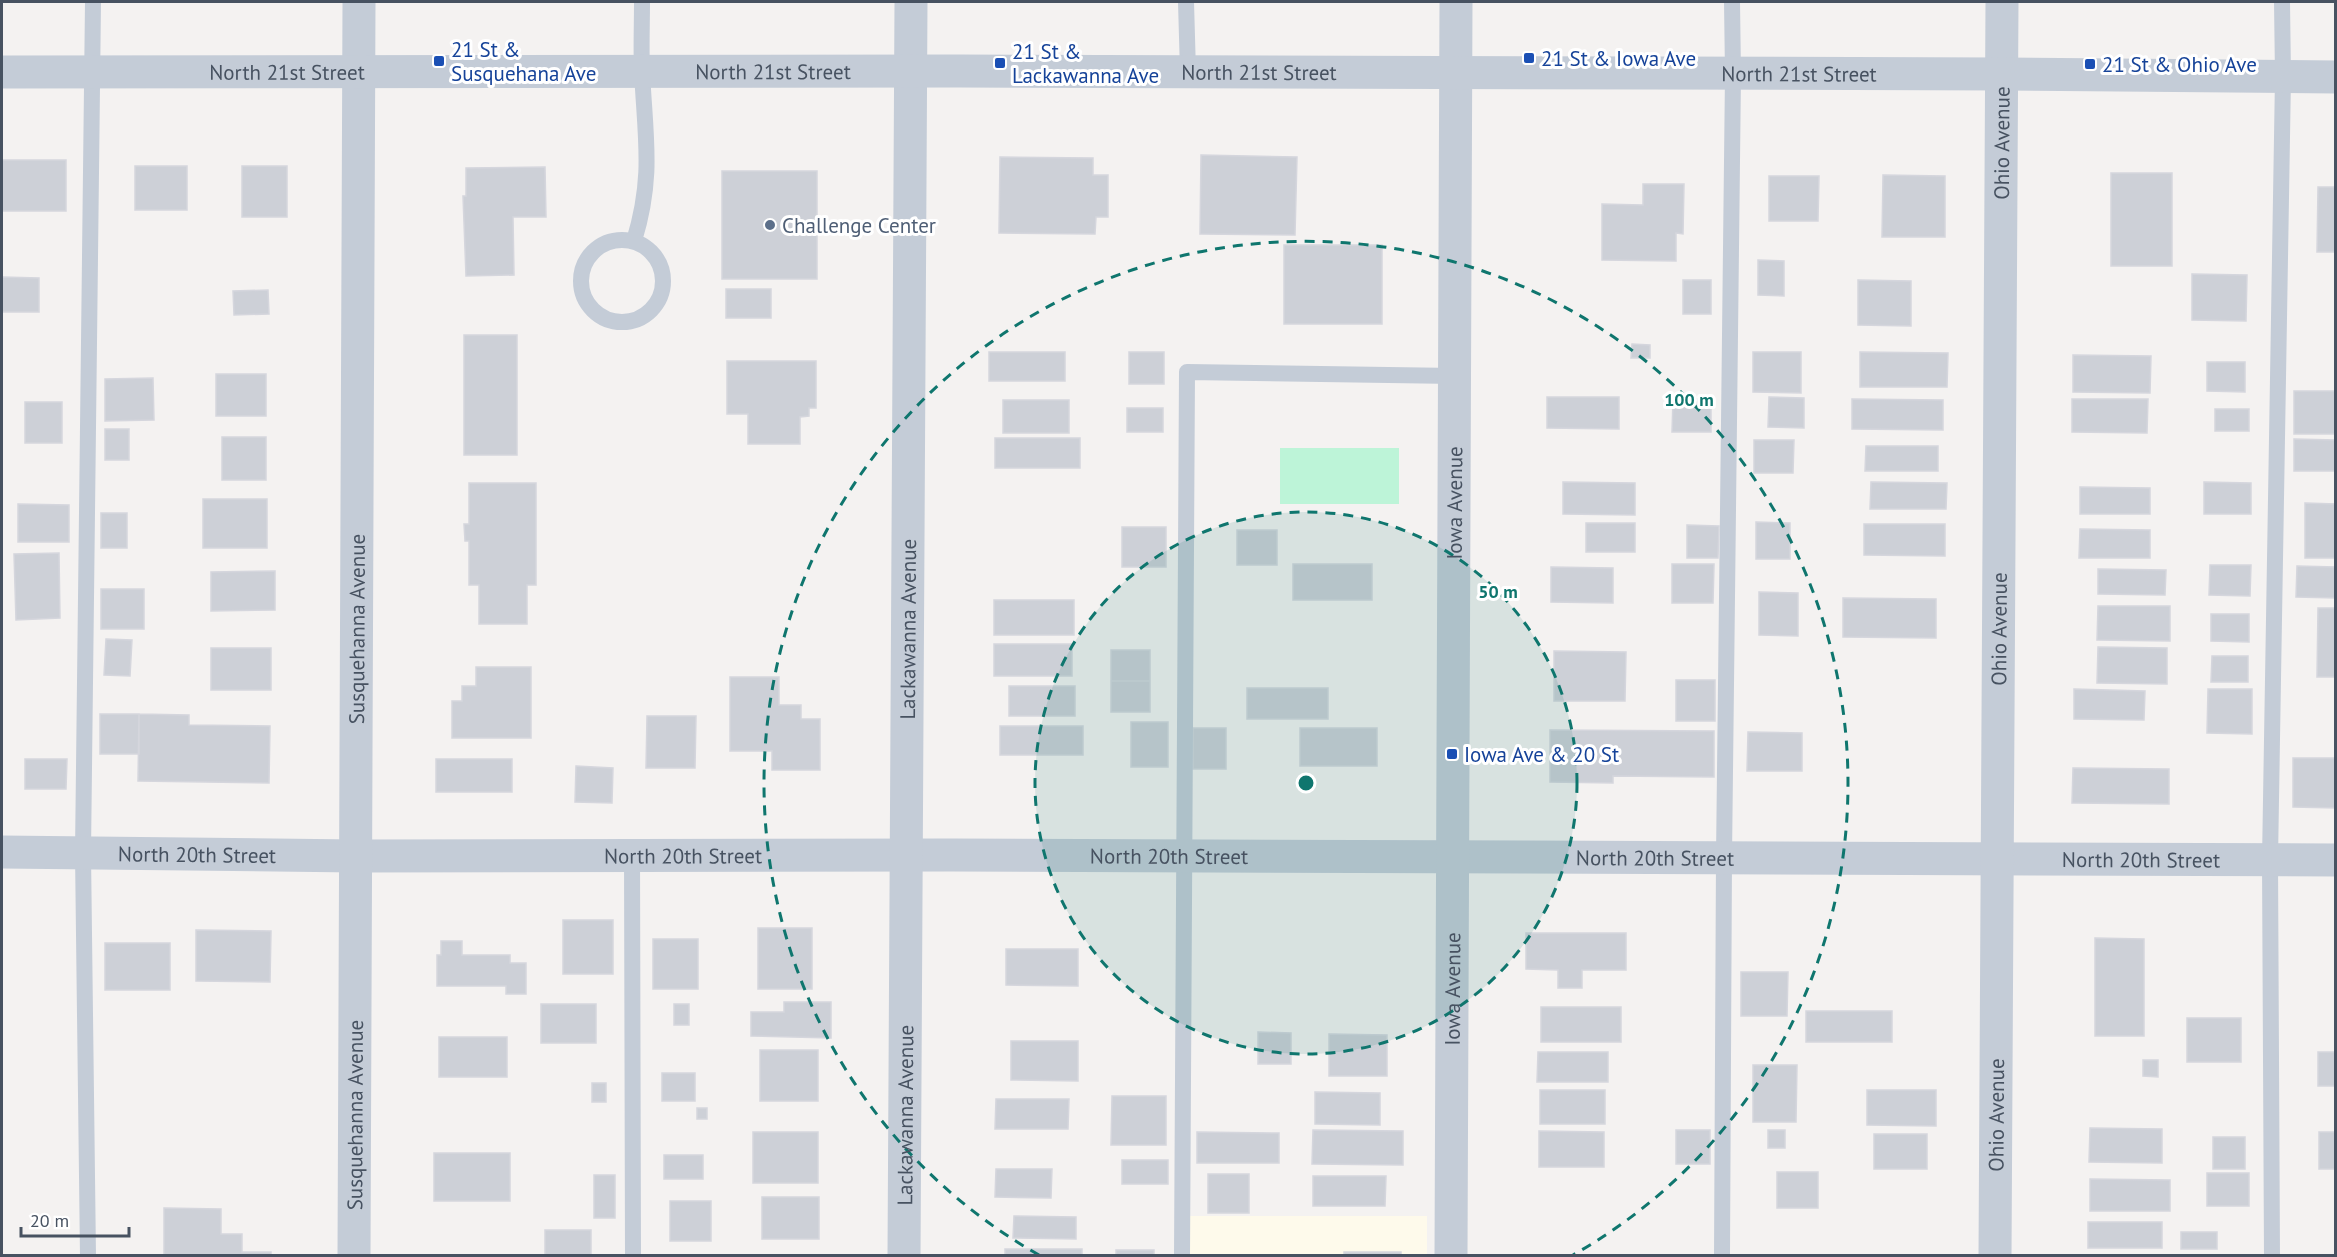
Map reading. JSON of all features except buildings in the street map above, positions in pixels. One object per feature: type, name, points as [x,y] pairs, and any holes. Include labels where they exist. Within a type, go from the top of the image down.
[{"type":"street","name":"Susquehanna Avenue","points":[[354,1256],[359,2]]},
{"type":"street","name":"Lackawanna Avenue","points":[[904,1256],[911,2]]},
{"type":"street","name":"Iowa Avenue","points":[[1452,1256],[1456,2]]},
{"type":"street","name":"Ohio Avenue","points":[[1995,1256],[2002,2]]},
{"type":"street","name":"North 21st Street","points":[[2,72],[911,71],[2336,77]]},
{"type":"street","name":"North 20th Street","points":[[2,852],[356,856],[632,854],[2336,860]]},
{"type":"lane","points":[[88,1256],[83,853],[93,2]]},
{"type":"lane","points":[[634,242],[644,207],[648,172],[642,72],[642,2]]},
{"type":"lane","points":[[1186,2],[1188,72]]},
{"type":"lane","points":[[1722,1256],[1732,2]]},
{"type":"lane","points":[[2272,1256],[2270,860],[2283,77],[2282,2]]},
{"type":"lane","points":[[616,240],[634,242],[649,250],[659,263],[663,288],[657,303],[645,315],[629,322],[612,320],[597,313],[587,302],[582,285],[584,267],[594,251],[604,244],[616,240]]},
{"type":"lane","points":[[1182,1256],[1187,372],[1456,376]]},
{"type":"lane","points":[[632,854],[633,1256]]},
{"type":"shaded area","points":[[1188,1216],[1427,1216],[1427,1255],[1188,1255]]},
{"type":"green space","points":[[1280,448],[1399,448],[1399,504],[1280,504]]},
{"type":"place","name":"21 St & Iowa Ave","points":[[1529,58]]},
{"type":"place","name":"21 St & Susquehana Ave","points":[[439,61]]},
{"type":"place","name":"21 St & Lackawanna Ave","points":[[1000,63]]},
{"type":"place","name":"21 St & Ohio Ave","points":[[2090,64]]},
{"type":"place","name":"Challenge Center","points":[[770,225]]},
{"type":"place","name":"Iowa Ave & 20 St","points":[[1452,754]]}]
